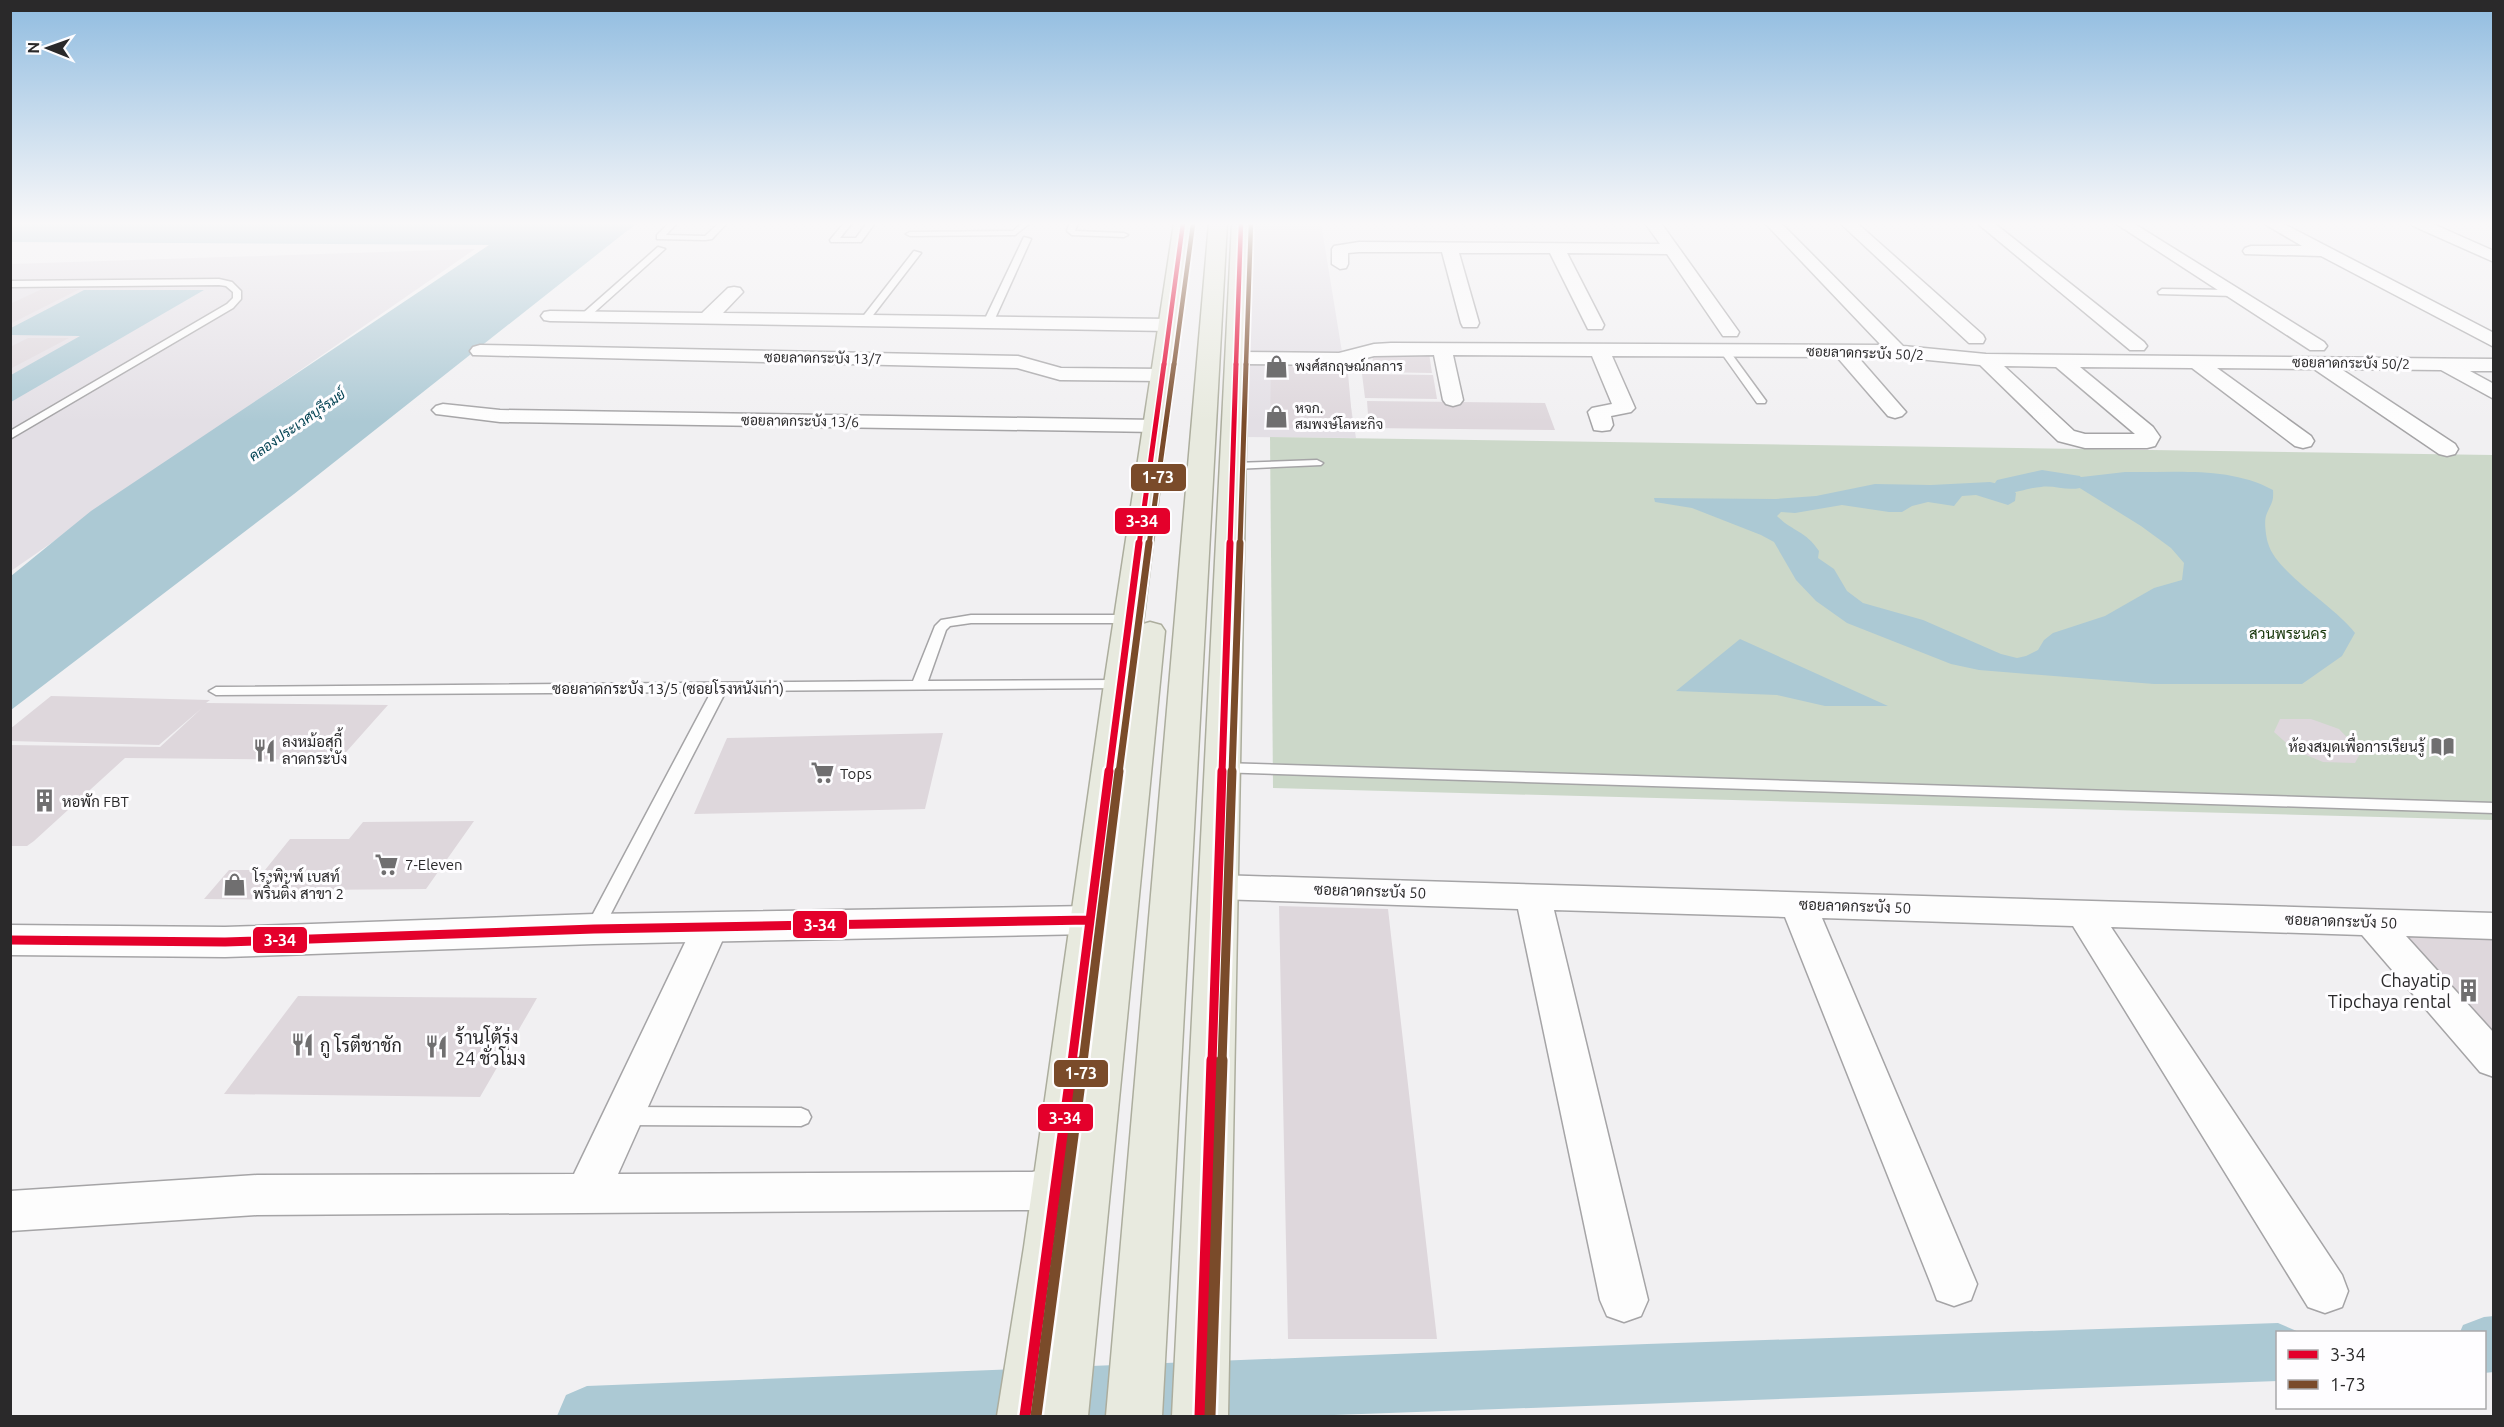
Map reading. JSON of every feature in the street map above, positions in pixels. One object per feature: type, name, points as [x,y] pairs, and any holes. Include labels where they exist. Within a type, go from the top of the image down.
[{"type":"main road","points":[[1024,1416],[1174,290]]},
{"type":"main road","points":[[1060,1416],[1189,290]]},
{"type":"main road","points":[[1134,1416],[1213,290]]},
{"type":"main road","points":[[1200,1416],[1239,290]]},
{"type":"main road","points":[[10,940],[225,942],[594,929],[1090,920]]},
{"type":"street","points":[[1461,290],[1470,323]]},
{"type":"street","points":[[1577,290],[1595,326]]},
{"type":"street","points":[[1697,290],[1728,341]]},
{"type":"street","points":[[1838,290],[1897,351]]},
{"type":"street","points":[[1921,290],[1976,339]]},
{"type":"street","points":[[2067,290],[2137,346]]},
{"type":"street","points":[[2229,290],[2447,449]]},
{"type":"street","points":[[2397,290],[2493,340]]},
{"type":"street","points":[[707,318],[729,297],[784,306],[788,308],[781,320]]},
{"type":"street","points":[[550,316],[1169,325]]},
{"type":"street","name":"ซอยลาดกระบัง 50/2","points":[[1238,358],[1339,359],[1384,349],[1600,351],[1728,341],[1843,351],[1897,351],[1986,360],[2195,361],[2318,354],[2444,364],[2493,365]]},
{"type":"street","points":[[1442,349],[1453,400]]},
{"type":"street","name":"ซอยลาดกระบัง 13/7","points":[[480,351],[1018,362],[1060,374],[1164,375]]},
{"type":"street","points":[[1600,351],[1624,408],[1599,412],[1602,425]]},
{"type":"street","points":[[1843,351],[1895,412]]},
{"type":"street","points":[[1986,360],[2066,436],[2085,441],[2147,441],[2148,437],[2145,432],[2060,360]]},
{"type":"street","points":[[2195,361],[2303,441]]},
{"type":"street","points":[[2444,364],[2493,393]]},
{"type":"street","name":"ซอยลาดกระบัง 13/6","points":[[443,410],[512,417],[1157,426]]},
{"type":"street","name":"ซอยลาดกระบัง 50","points":[[1217,887],[2493,926]]},
{"type":"street","points":[[1533,896],[1624,1300]]},
{"type":"street","points":[[1798,904],[1954,1284]]},
{"type":"street","points":[[2085,914],[2325,1291]]},
{"type":"street","points":[[2372,922],[2493,1061]]},
{"type":"street","points":[[586,1195],[710,928]]},
{"type":"street","points":[[10,1211],[257,1195],[1032,1191],[1056,1186]]},
{"type":"lane","points":[[10,436],[230,306],[237,299],[235,290]]},
{"type":"lane","points":[[585,316],[615,290]]},
{"type":"lane","points":[[864,321],[888,290]]},
{"type":"lane","points":[[988,323],[1004,290]]},
{"type":"lane","points":[[2162,292],[2234,293]]},
{"type":"lane","points":[[1728,341],[1761,401]]},
{"type":"lane","points":[[1234,466],[1317,463]]},
{"type":"lane","points":[[919,686],[940,629],[946,623],[971,619],[1131,618]]},
{"type":"lane","name":"ซอยลาดกระบัง 13/5 (ซอยโรงหนังเก่า)","points":[[216,691],[1120,684]]},
{"type":"lane","points":[[594,929],[721,687]]},
{"type":"lane","points":[[1222,768],[2493,808]]},
{"type":"lane","points":[[622,1116],[801,1118]]},
{"type":"shaded area","points":[[11,290],[417,290],[11,571]]},
{"type":"shaded area","points":[[1248,290],[1332,290],[1356,438],[1244,437]]},
{"type":"green space","name":"สวนพระนคร","points":[[1270,437],[2493,455],[2493,820],[1273,788]]},
{"type":"water","points":[[84,290],[204,290],[11,402],[11,375],[80,336],[11,335],[11,328]]},
{"type":"water","name":"คลองประเวศบุรีรมย์","points":[[422,290],[553,290],[294,494],[11,710],[11,576],[91,511]]},
{"type":"water","points":[[2125,472],[2220,474],[2256,482],[2273,490],[2272,501],[2265,519],[2268,543],[2282,566],[2355,633],[2342,656],[2302,684],[2154,684],[1979,670],[1951,664],[1847,623],[1816,601],[1796,580],[1774,542],[1692,508],[1655,502],[1654,498],[1776,499],[1816,496],[1875,484],[1931,485],[1990,482],[2007,486],[2016,493],[2015,501],[2008,505],[1976,495],[1962,496],[1954,506],[1928,502],[1912,506],[1902,512],[1842,505],[1795,513],[1781,512],[1777,516],[1814,544],[1819,551],[1818,558],[1834,569],[1847,591],[1863,603],[1923,620],[2001,654],[2017,658],[2038,650],[2044,640],[2053,633],[2105,616],[2154,588],[2182,580],[2184,563],[2171,548],[2141,526],[2070,482],[2073,478]]},
{"type":"water","points":[[1740,639],[1888,706],[1825,706],[1777,695],[1676,691]]},
{"type":"building","points":[[41,290],[79,290],[10,324],[10,304]]},
{"type":"building","points":[[28,338],[69,338],[10,369],[10,347]]},
{"type":"building","points":[[1372,353],[1429,353],[1432,373],[1374,372]]},
{"type":"building","points":[[1271,362],[1347,362],[1353,429],[1270,428]]},
{"type":"building","points":[[1362,374],[1433,375],[1437,399],[1365,398]]},
{"type":"building","points":[[1367,401],[1545,403],[1555,430],[1369,428]]},
{"type":"building","name":"หอพัก FBT","points":[[51,696],[210,700],[206,703],[388,705],[339,760],[125,758],[34,841],[27,846],[10,846],[10,745],[160,747],[202,708],[159,745],[10,741],[10,729]]},
{"type":"building","points":[[2280,719],[2311,719],[2339,729],[2361,752],[2355,763],[2323,762],[2294,750],[2274,732]]},
{"type":"building","name":"Tops","points":[[943,733],[925,809],[694,814],[727,738]]},
{"type":"building","name":"7-Eleven","points":[[474,821],[426,889],[310,890],[302,900],[204,899],[229,870],[265,870],[290,839],[349,839],[363,822]]},
{"type":"building","points":[[1279,906],[1388,909],[1437,1339],[1288,1339]]},
{"type":"building","name":"Chayatip Tipchaya rental","points":[[2392,931],[2493,934],[2493,1046]]},
{"type":"building","points":[[298,996],[537,998],[480,1097],[224,1094]]},
{"type":"waterway","points":[[2007,486],[2042,478],[2070,482]]},
{"type":"waterway","points":[[2486,1345],[2494,1344]]},
{"type":"waterway","points":[[587,1416],[1647,1373],[2276,1352]]},
{"type":"transit line","name":"3-34","points":[[1025,1416],[1174,290]]},
{"type":"transit line","name":"1-73","points":[[1036,1416],[1130,685],[1184,290]]},
{"type":"transit line","name":"3-34","points":[[1200,1416],[1239,290]]},
{"type":"transit line","name":"1-73","points":[[1210,1416],[1249,290]]},
{"type":"transit line","name":"3-34","points":[[10,940],[225,942],[594,929],[1090,920]]},
{"type":"place","name":"พงศ์สกฤษณ์กลการ","points":[[1277,366]]},
{"type":"place","name":"หจก. สมพงษ์โลหะกิจ","points":[[1277,416]]},
{"type":"place","name":"ห้องสมุดเพื่อการเรียนรู้","points":[[2443,746]]},
{"type":"place","name":"ลงหม้อสุกี้ ลาดกระบัง","points":[[264,750]]},
{"type":"place","name":"Tops","points":[[822,773]]},
{"type":"place","name":"หอพัก FBT","points":[[44,801]]},
{"type":"place","name":"7-Eleven","points":[[387,864]]},
{"type":"place","name":"โรงพิมพ์ เบสท์ พริ้นติ้ง สาขา 2","points":[[235,885]]},
{"type":"place","name":"Chayatip Tipchaya rental","points":[[2469,990]]},
{"type":"place","name":"กู โรตีชาชัก","points":[[302,1045]]},
{"type":"place","name":"ร้านโต้รุ่ง 24 ชั่วโมง","points":[[437,1047]]}]
